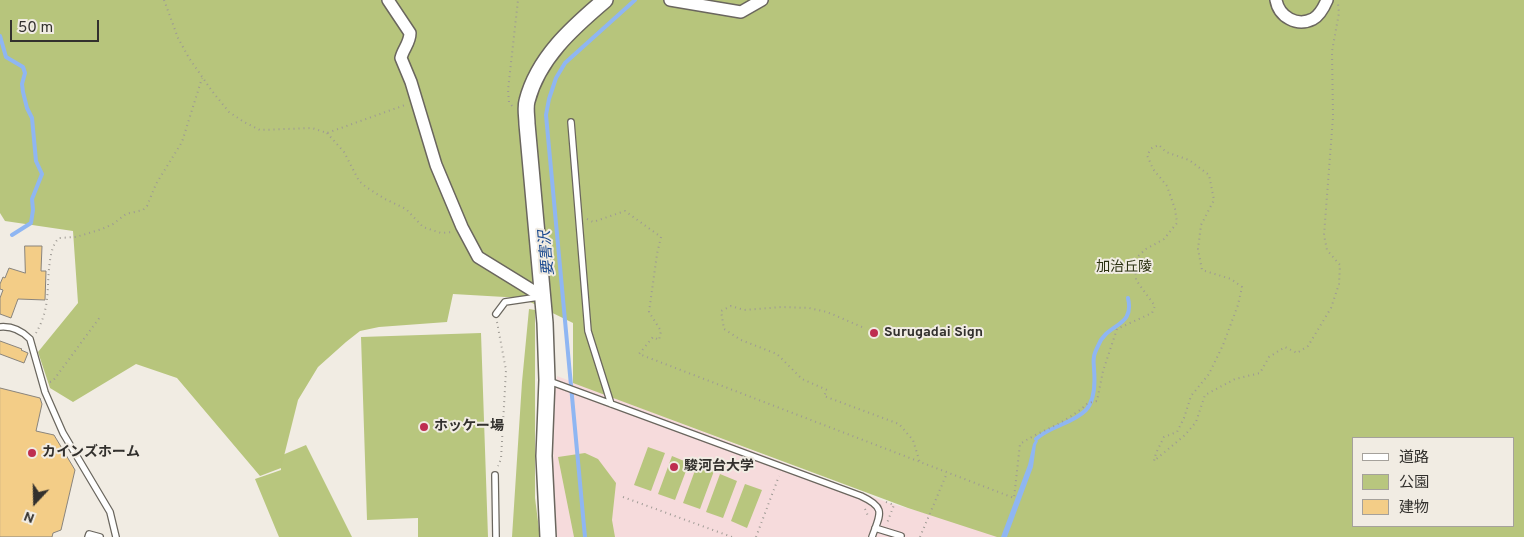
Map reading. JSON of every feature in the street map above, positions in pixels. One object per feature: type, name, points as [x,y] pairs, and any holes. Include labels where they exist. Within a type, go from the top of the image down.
[{"type":"street","points":[[388,0],[410,33],[408,44],[401,58],[417,101],[436,165],[464,231],[478,257],[543,297]]},
{"type":"street","points":[[548,537],[544,456],[547,380],[546,323],[526,103],[543,63],[562,38],[605,0]]},
{"type":"street","points":[[670,0],[741,12],[762,0]]},
{"type":"street","points":[[1276,0],[1281,14],[1290,19],[1303,22],[1313,19],[1322,11],[1327,0]]},
{"type":"lane","points":[[570,122],[588,331],[611,404]]},
{"type":"lane","points":[[496,314],[505,302],[543,297]]},
{"type":"lane","points":[[0,327],[4,326],[15,329],[30,339],[45,392],[63,433],[110,512],[116,537]]},
{"type":"lane","points":[[547,380],[874,502],[880,514],[872,537]]},
{"type":"lane","points":[[495,476],[496,537]]},
{"type":"lane","points":[[875,528],[901,536]]},
{"type":"lane","points":[[88,537],[89,534],[100,537]]},
{"type":"path","points":[[164,0],[186,53],[202,78],[229,112],[260,130],[312,128],[327,133],[344,152],[359,181],[366,187],[406,209],[423,227],[431,231],[441,233],[464,231]]},
{"type":"path","points":[[518,0],[508,90],[509,102],[514,108],[526,103]]},
{"type":"path","points":[[578,215],[593,222],[624,211],[661,236],[649,312],[661,331],[659,340],[653,337],[639,354],[1014,498],[1020,444],[1078,412],[1086,403],[1097,401],[1103,370],[1118,329],[1152,313],[1155,306],[1136,280],[1135,259],[1146,249],[1164,239],[1177,223],[1175,209],[1167,186],[1153,169],[1147,155],[1152,148],[1159,145],[1166,152],[1189,160],[1208,175],[1214,200],[1201,225],[1198,249],[1202,270],[1231,279],[1242,287],[1224,346],[1209,374],[1191,396],[1177,432],[1164,438],[1154,461],[1185,435],[1196,422],[1205,395],[1235,378],[1260,373],[1269,357],[1284,347],[1297,353],[1308,346],[1331,308],[1339,284],[1340,266],[1326,250],[1324,235],[1333,117],[1332,51],[1339,13],[1338,0]]},
{"type":"path","points":[[30,339],[38,329],[45,311],[55,242],[59,238],[76,237],[102,229],[113,224],[126,214],[143,210],[147,206],[156,184],[182,142],[202,78]]},
{"type":"path","points":[[327,133],[417,101]]},
{"type":"path","points":[[862,327],[827,312],[808,308],[782,307],[744,310],[731,306],[720,311],[724,329],[741,340],[776,354],[802,379],[827,390],[824,396],[899,424],[914,440],[920,463]]},
{"type":"path","points":[[495,476],[501,459],[506,370],[496,314]]},
{"type":"path","points":[[43,384],[53,381],[100,317]]},
{"type":"path","points":[[920,537],[947,473]]},
{"type":"path","points":[[756,537],[780,474]]},
{"type":"path","points":[[623,497],[732,537]]},
{"type":"path","points":[[884,531],[894,505]]},
{"type":"shaded area","name":"駿河台大学","points":[[557,376],[889,503],[1011,537],[557,537],[553,479],[554,398]]},
{"type":"green space","name":"加治丘陵","points":[[0,0],[1524,0],[1524,537],[997,537],[908,508],[573,383],[573,323],[522,298],[453,294],[447,322],[379,327],[360,331],[318,367],[298,400],[281,468],[260,476],[177,378],[136,364],[73,402],[50,388],[38,352],[78,303],[73,231],[5,221],[0,213]]},
{"type":"green space","points":[[529,309],[535,310],[535,498],[540,537],[512,537],[522,382]]},
{"type":"green space","name":"ホッケー場","points":[[481,333],[488,537],[418,537],[418,518],[367,520],[361,337]]},
{"type":"green space","points":[[306,445],[352,537],[279,537],[255,479],[281,470],[280,456]]},
{"type":"green space","points":[[648,447],[665,453],[651,491],[634,485]]},
{"type":"green space","points":[[585,453],[598,459],[616,483],[612,520],[615,537],[574,537],[558,457]]},
{"type":"green space","points":[[672,456],[689,463],[675,500],[658,494]]},
{"type":"green space","points":[[697,465],[714,471],[700,509],[683,503]]},
{"type":"green space","points":[[720,474],[737,481],[723,518],[706,512]]},
{"type":"green space","points":[[745,484],[762,490],[747,528],[731,521]]},
{"type":"water","points":[[1036,439],[1038,441],[1033,467],[1007,537],[1001,537],[1028,465]]},
{"type":"building","points":[[25,246],[42,246],[41,271],[46,271],[45,300],[18,299],[11,318],[0,314],[0,298],[3,290],[0,289],[0,284],[9,268],[25,273]]},
{"type":"building","points":[[0,341],[28,353],[24,363],[0,354]]},
{"type":"building","name":"カインズホーム","points":[[0,388],[40,398],[42,404],[36,431],[54,435],[75,470],[61,530],[53,533],[52,537],[0,537]]},
{"type":"waterway","name":"要害沢","points":[[585,537],[546,115],[556,78],[565,63],[635,0]]},
{"type":"waterway","points":[[0,36],[6,57],[23,67],[25,73],[22,84],[23,92],[32,118],[36,161],[42,174],[32,199],[31,223],[12,235]]},
{"type":"waterway","points":[[1036,439],[1074,419],[1089,406],[1094,390],[1095,353],[1102,338],[1128,315],[1128,298]]},
{"type":"place","name":"Surugadai Sign","points":[[874,333]]},
{"type":"place","name":"ホッケー場","points":[[424,427]]},
{"type":"place","name":"カインズホーム","points":[[32,453]]},
{"type":"place","name":"駿河台大学","points":[[674,467]]}]
